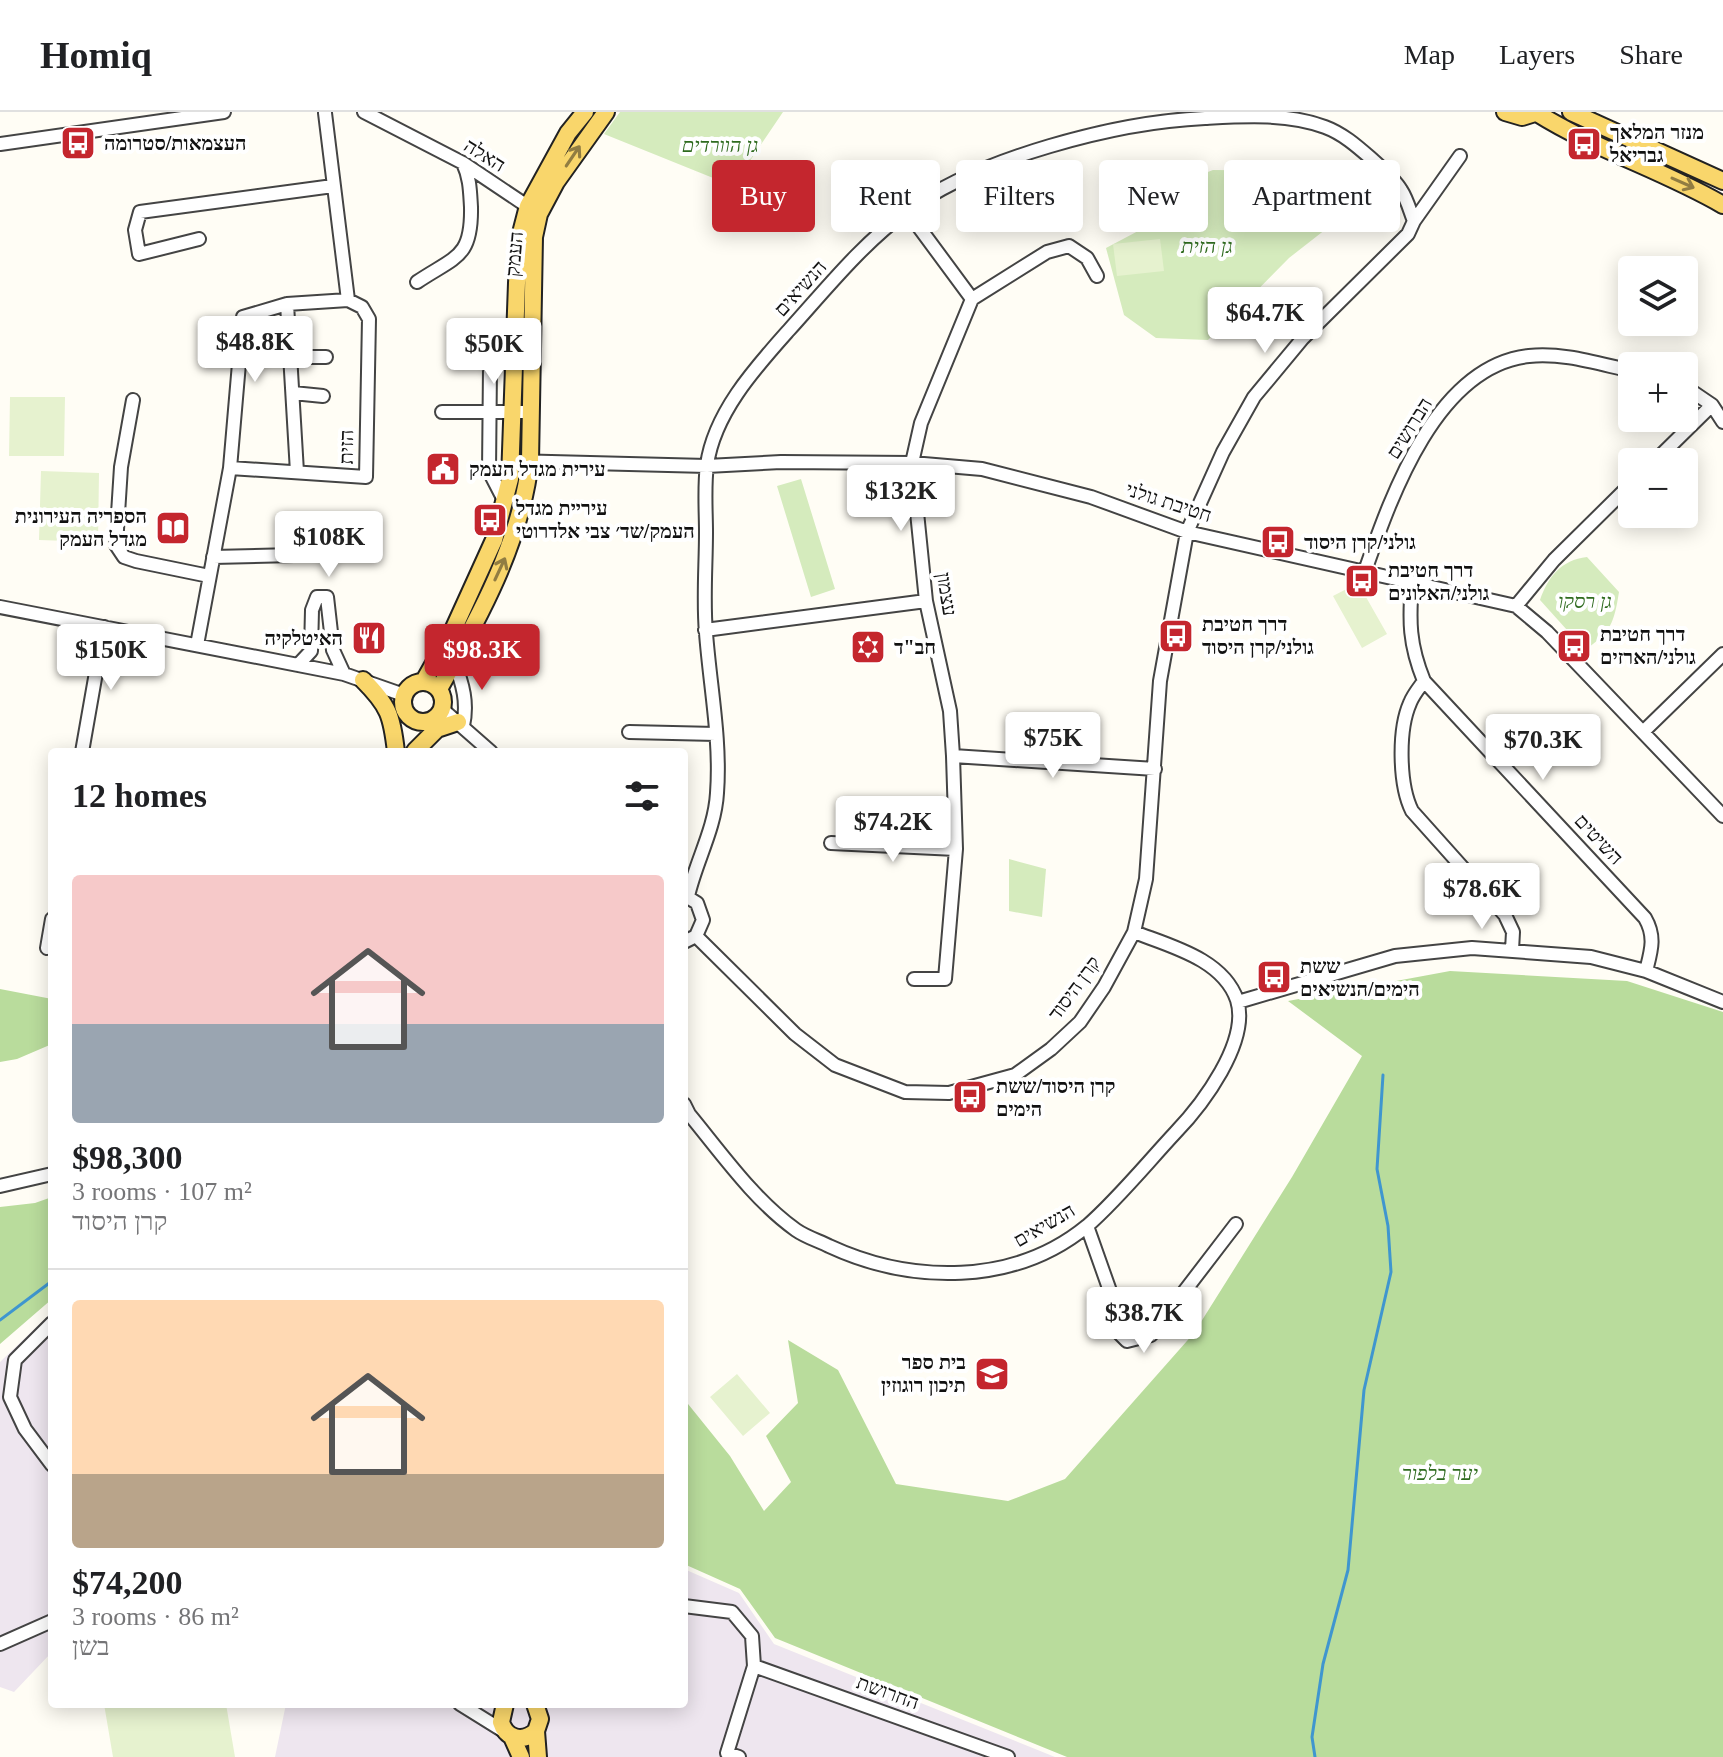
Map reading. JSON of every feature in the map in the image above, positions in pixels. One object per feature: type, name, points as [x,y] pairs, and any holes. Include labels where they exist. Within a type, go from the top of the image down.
[{"type":"main road","name":"העמק","points":[[432,685],[494,540],[505,502],[522,412],[534,237],[533,210],[568,133],[585,112]]},
{"type":"main road","name":"העמק","points":[[533,210],[606,112]]},
{"type":"main road","points":[[1505,112],[1522,117],[1537,112],[1569,133],[1692,187],[1723,205]]},
{"type":"main road","points":[[1571,112],[1723,181]]},
{"type":"main road","name":"העמק","points":[[432,685],[454,662],[509,549],[528,481],[530,461],[522,412]]},
{"type":"main road","points":[[363,680],[384,701],[404,748]]},
{"type":"main road","points":[[412,685],[432,685],[443,698],[442,709],[434,719],[414,718],[404,709],[404,695],[412,685]]},
{"type":"main road","points":[[407,748],[414,718]]},
{"type":"main road","points":[[411,748],[437,729],[460,724]]},
{"type":"main road","points":[[503,1708],[501,1722],[521,1757]]},
{"type":"main road","points":[[536,1708],[540,1719],[536,1731],[538,1757]]},
{"type":"main road","points":[[509,1735],[525,1738],[536,1731]]},
{"type":"street","points":[[0,144],[224,112]]},
{"type":"street","name":"הזית","points":[[230,468],[366,477],[369,319],[362,307],[348,300],[323,112]]},
{"type":"street","name":"האלה","points":[[364,112],[463,163],[533,210]]},
{"type":"street","name":"הנשיאים","points":[[940,191],[963,177],[1033,152],[1116,130],[1187,119],[1241,116],[1324,127],[1352,141],[1402,191],[1414,221]]},
{"type":"street","points":[[1414,221],[1460,156]]},
{"type":"street","points":[[417,282],[467,246],[471,233],[471,202],[469,177],[463,163]]},
{"type":"street","points":[[199,239],[139,254],[135,230],[140,212],[333,186]]},
{"type":"street","name":"קרן היסוד","points":[[690,939],[795,1034],[835,1065],[905,1092],[949,1093],[1015,1075],[1051,1049],[1080,1022],[1104,987],[1134,932],[1146,879],[1160,681],[1187,532],[1223,452],[1254,397],[1303,338],[1408,234],[1414,221]]},
{"type":"street","name":"הנשיאים","points":[[688,888],[710,832],[717,795],[716,734],[705,630],[707,466],[715,435],[762,361],[853,259],[883,232]]},
{"type":"street","points":[[923,232],[972,299],[1047,252],[1069,246],[1087,258],[1097,276]]},
{"type":"street","name":"עצמון","points":[[914,979],[945,979],[956,849],[950,711],[926,601],[912,463],[921,423],[972,299]]},
{"type":"street","points":[[197,645],[230,468],[243,317],[287,304],[348,300]]},
{"type":"street","points":[[287,304],[297,472]]},
{"type":"street","points":[[473,351],[490,367],[489,471],[505,502]]},
{"type":"street","name":"הברושים","points":[[1365,571],[1381,525],[1414,451],[1454,397],[1479,376],[1507,359],[1531,355],[1618,368]]},
{"type":"street","points":[[291,357],[326,357]]},
{"type":"street","points":[[293,393],[323,396]]},
{"type":"street","points":[[1698,396],[1712,405],[1723,422]]},
{"type":"street","points":[[133,400],[121,467],[116,545],[124,557],[209,576]]},
{"type":"street","points":[[1668,448],[1712,405]]},
{"type":"street","points":[[442,412],[522,412]]},
{"type":"street","name":"חטיבת גולני","points":[[512,461],[707,466],[781,462],[912,463],[982,469],[1091,497],[1187,532],[1516,606],[1547,632],[1723,816]]},
{"type":"street","points":[[1516,606],[1554,560],[1618,497]]},
{"type":"street","points":[[213,557],[294,555]]},
{"type":"street","name":"השיטים","points":[[1412,582],[1409,627],[1414,655],[1424,681],[1645,918],[1652,931],[1653,945],[1646,971]]},
{"type":"street","points":[[298,665],[311,651],[312,610],[317,597],[327,597],[333,650],[344,674]]},
{"type":"street","points":[[705,630],[926,601]]},
{"type":"street","points":[[0,607],[344,674],[404,695]]},
{"type":"street","points":[[83,748],[104,627]]},
{"type":"street","points":[[1644,731],[1723,654]]},
{"type":"street","points":[[454,662],[463,684],[467,710],[460,724]]},
{"type":"street","points":[[1424,681],[1410,701],[1406,716],[1401,778],[1405,797],[1412,811],[1505,915],[1513,932],[1512,950]]},
{"type":"street","points":[[442,709],[487,748]]},
{"type":"street","points":[[629,732],[716,734]]},
{"type":"street","points":[[953,756],[1155,769]]},
{"type":"street","points":[[831,843],[956,849]]},
{"type":"street","points":[[688,896],[697,903],[703,914],[702,926],[690,939]]},
{"type":"street","points":[[1134,932],[1195,956],[1213,968],[1228,984],[1238,1002],[1395,956],[1472,948],[1591,957],[1646,971],[1723,1002]]},
{"type":"street","points":[[47,948],[48,942]]},
{"type":"street","name":"הנשיאים","points":[[688,1112],[749,1186],[797,1231],[850,1255],[909,1271],[952,1273],[1005,1269],[1042,1254],[1087,1226],[1193,1115],[1231,1054],[1237,1028],[1238,1002]]},
{"type":"street","points":[[0,1186],[48,1175]]},
{"type":"street","points":[[1087,1226],[1110,1291],[1117,1331],[1127,1341],[1151,1335],[1236,1224]]},
{"type":"street","points":[[48,1327],[15,1360],[10,1397],[25,1429],[48,1460]]},
{"type":"street","points":[[688,1606],[732,1612],[752,1636],[754,1666],[727,1753],[739,1757]]},
{"type":"street","points":[[0,1644],[48,1623]]},
{"type":"street","name":"החרושת","points":[[754,1666],[1008,1757]]},
{"type":"street","points":[[467,1708],[509,1735]]},
{"type":"street","points":[[475,1708],[499,1708]]},
{"type":"shaded area","points":[[48,1316],[48,1656],[14,1692],[0,1687],[0,1362]]},
{"type":"shaded area","points":[[688,1571],[739,1593],[774,1644],[1055,1757],[275,1757],[285,1708],[688,1708]]},
{"type":"green space","name":"גן הוורדים","points":[[620,112],[783,112],[751,160],[712,160],[712,178],[604,134]]},
{"type":"green space","name":"גן הזית","points":[[1224,170],[1224,232],[1322,232],[1289,258],[1208,340],[1156,338],[1124,315],[1106,248],[1136,232],[1208,232],[1208,172]]},
{"type":"green space","points":[[1160,239],[1164,271],[1117,276],[1113,244]]},
{"type":"green space","points":[[10,397],[65,397],[64,456],[9,456]]},
{"type":"green space","points":[[41,471],[99,473],[98,542],[39,540]]},
{"type":"green space","points":[[801,479],[835,589],[811,597],[777,486]]},
{"type":"green space","name":"גן רסקו","points":[[1587,557],[1619,592],[1610,626],[1601,638],[1585,650],[1540,600],[1557,571],[1570,562]]},
{"type":"green space","points":[[1358,583],[1387,634],[1362,648],[1333,596]]},
{"type":"green space","points":[[1009,859],[1046,869],[1042,917],[1009,911]]},
{"type":"green space","name":"יער בלפור","points":[[1450,971],[1627,981],[1723,1012],[1723,1757],[1067,1757],[775,1638],[740,1589],[688,1566],[688,1404],[730,1456],[764,1511],[791,1482],[766,1436],[798,1403],[788,1340],[838,1370],[896,1484],[1008,1501],[1065,1479],[1194,1333],[1292,1177],[1362,1056],[1288,1001]]},
{"type":"green space","points":[[0,989],[48,998],[48,1046],[17,1059],[0,1062]]},
{"type":"green space","points":[[48,1198],[48,1302],[0,1344],[0,1207]]},
{"type":"green space","points":[[737,1374],[770,1413],[743,1436],[710,1397]]},
{"type":"green space","points":[[105,1708],[227,1708],[235,1757],[113,1757]]},
{"type":"waterway","points":[[1315,1757],[1312,1737],[1323,1664],[1348,1570],[1364,1390],[1391,1272],[1388,1226],[1377,1169],[1383,1075]]},
{"type":"waterway","points":[[0,1320],[48,1284]]},
{"type":"place","name":"העצמאות/סטרומה","points":[[78,143]]},
{"type":"place","name":"מנזר המלאך גבריאל","points":[[1584,144]]},
{"type":"place","name":"עירית מגדל העמק","points":[[443,469]]},
{"type":"place","name":"עיריית מגדל העמק/שד׳ צבי אלדרוטי","points":[[490,520]]},
{"type":"place","name":"הספריה העירונית מגדל העמק","points":[[173,528]]},
{"type":"place","name":"גולני/קרן היסוד","points":[[1278,542]]},
{"type":"place","name":"דרך חטיבת גולני/האלונים","points":[[1362,581]]},
{"type":"place","name":"דרך חטיבת גולני/קרן היסוד","points":[[1176,636]]},
{"type":"place","name":"האיטלקיה","points":[[369,638]]},
{"type":"place","name":"דרך חטיבת גולני/הארזים","points":[[1574,646]]},
{"type":"place","name":"חב\"ד","points":[[868,647]]},
{"type":"place","name":"ששת הימים/הנשיאים","points":[[1274,977]]},
{"type":"place","name":"קרן היסוד/ששת הימים","points":[[970,1097]]},
{"type":"place","name":"בית ספר תיכון רוגוזין","points":[[992,1374]]}]
